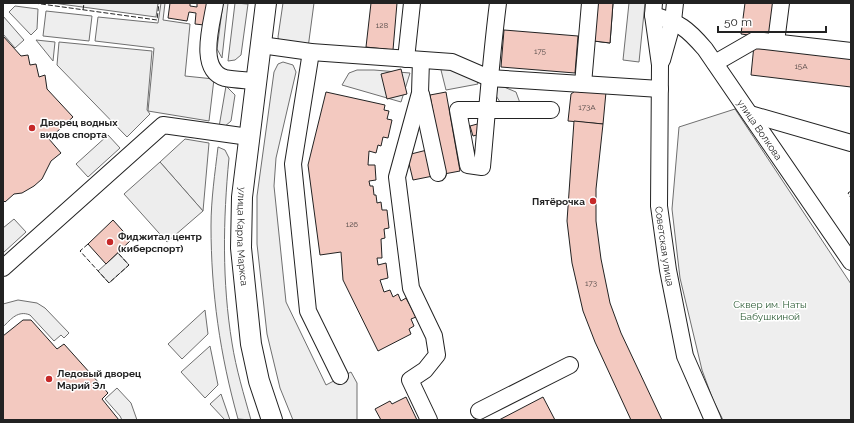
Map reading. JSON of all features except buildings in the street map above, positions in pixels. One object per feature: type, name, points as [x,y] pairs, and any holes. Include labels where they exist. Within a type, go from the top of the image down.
[{"type":"main road","name":"улица Карла Маркса","points":[[266,3],[242,197],[241,248],[243,283],[251,344],[259,381],[272,420]]},
{"type":"street","points":[[215,3],[207,53],[212,69],[223,78],[256,81]]},
{"type":"street","points":[[412,3],[414,59],[438,173]]},
{"type":"street","points":[[498,3],[489,78],[487,110],[551,110]]},
{"type":"street","points":[[583,84],[590,3]]},
{"type":"street","name":"Советская улица","points":[[660,65],[673,21],[675,3]]},
{"type":"street","points":[[776,42],[781,3]]},
{"type":"street","name":"Советская улица","points":[[654,9],[660,65],[659,206],[668,270],[685,356],[713,420]]},
{"type":"street","name":"улица Волкова","points":[[654,9],[685,27],[695,37],[715,63],[851,262]]},
{"type":"street","points":[[715,63],[755,40],[851,51]]},
{"type":"street","points":[[261,45],[311,52],[452,62],[489,78],[660,89]]},
{"type":"street","points":[[311,52],[293,164],[308,311],[340,376]]},
{"type":"street","points":[[420,93],[397,177],[411,288],[434,336],[437,355],[425,370],[410,380],[430,420]]},
{"type":"street","points":[[750,114],[851,143]]},
{"type":"street","points":[[3,268],[163,125],[249,138]]},
{"type":"street","points":[[479,411],[570,365]]},
{"type":"green space","points":[[161,3],[165,3],[163,20],[190,24],[185,76],[214,79],[209,121],[148,111],[154,48],[95,41],[98,17],[158,23]]},
{"type":"green space","points":[[223,3],[228,3],[222,58],[217,49]]},
{"type":"green space","points":[[235,3],[248,4],[241,55],[235,60],[228,61]]},
{"type":"green space","points":[[283,3],[314,3],[308,48],[279,42],[278,37]]},
{"type":"green space","points":[[15,6],[38,9],[37,29],[31,35],[9,12]]},
{"type":"green space","points":[[46,11],[92,16],[89,41],[43,36]]},
{"type":"green space","points":[[3,16],[24,40],[15,48],[3,34]]},
{"type":"green space","points":[[36,40],[55,42],[53,61]]},
{"type":"green space","points":[[283,62],[293,65],[296,72],[276,158],[274,186],[286,302],[326,385],[351,372],[357,383],[357,420],[293,420],[280,388],[267,334],[257,244],[257,196],[274,72],[278,64]]},
{"type":"green space","points":[[443,63],[475,76],[478,84],[446,90],[441,70]]},
{"type":"green space","points":[[357,70],[410,73],[401,102],[342,85],[349,73]]},
{"type":"green space","points":[[226,86],[235,95],[231,121],[224,127],[219,127]]},
{"type":"green space","points":[[490,86],[504,87],[516,92],[520,103],[500,102]]},
{"type":"green space","name":"Сквер им. Наты Бабушкиной","points":[[735,109],[851,284],[851,420],[723,420],[713,400],[702,370],[680,278],[672,209],[679,127]]},
{"type":"green space","points":[[108,135],[120,148],[88,177],[76,164]]},
{"type":"green space","points":[[185,139],[209,143],[203,211],[160,162]]},
{"type":"green space","points":[[218,147],[225,150],[229,158],[224,251],[226,297],[232,343],[240,382],[251,420],[238,419],[226,371],[215,299],[211,251],[211,216]]},
{"type":"green space","points":[[14,219],[26,232],[3,253],[3,228]]},
{"type":"green space","points":[[118,253],[129,265],[109,283],[98,271]]},
{"type":"green space","points":[[18,300],[37,303],[45,308],[69,333],[64,338],[61,335],[54,341],[30,315],[26,314],[18,314],[3,327],[3,304]]},
{"type":"green space","points":[[205,310],[208,334],[182,359],[168,344]]},
{"type":"green space","points":[[210,346],[218,385],[205,398],[181,372]]},
{"type":"green space","points":[[117,388],[131,403],[137,420],[122,420],[105,399]]},
{"type":"green space","points":[[221,394],[230,420],[225,420],[210,404]]},
{"type":"shaded area","points":[[53,3],[158,3],[156,17]]},
{"type":"shaded area","points":[[629,3],[645,3],[639,62],[623,60]]},
{"type":"shaded area","points":[[59,42],[152,51],[147,110],[150,114],[127,137],[57,65]]},
{"type":"shaded area","points":[[160,162],[203,211],[167,242],[124,194]]},
{"type":"fence","points":[[34,3],[157,20],[159,3]]},
{"type":"fence","points":[[83,10],[84,3]]},
{"type":"fence","points":[[851,191],[848,193],[851,198]]},
{"type":"fence","points":[[88,244],[80,251],[109,283],[129,265],[118,253]]},
{"type":"place","name":"Дворец водных видов спорта","points":[[32,128]]},
{"type":"place","name":"Пятёрочка","points":[[593,201]]},
{"type":"place","name":"Фиджитал центр (киберспорт)","points":[[110,242]]},
{"type":"place","name":"Ледовый дворец Марий Эл","points":[[49,379]]}]
